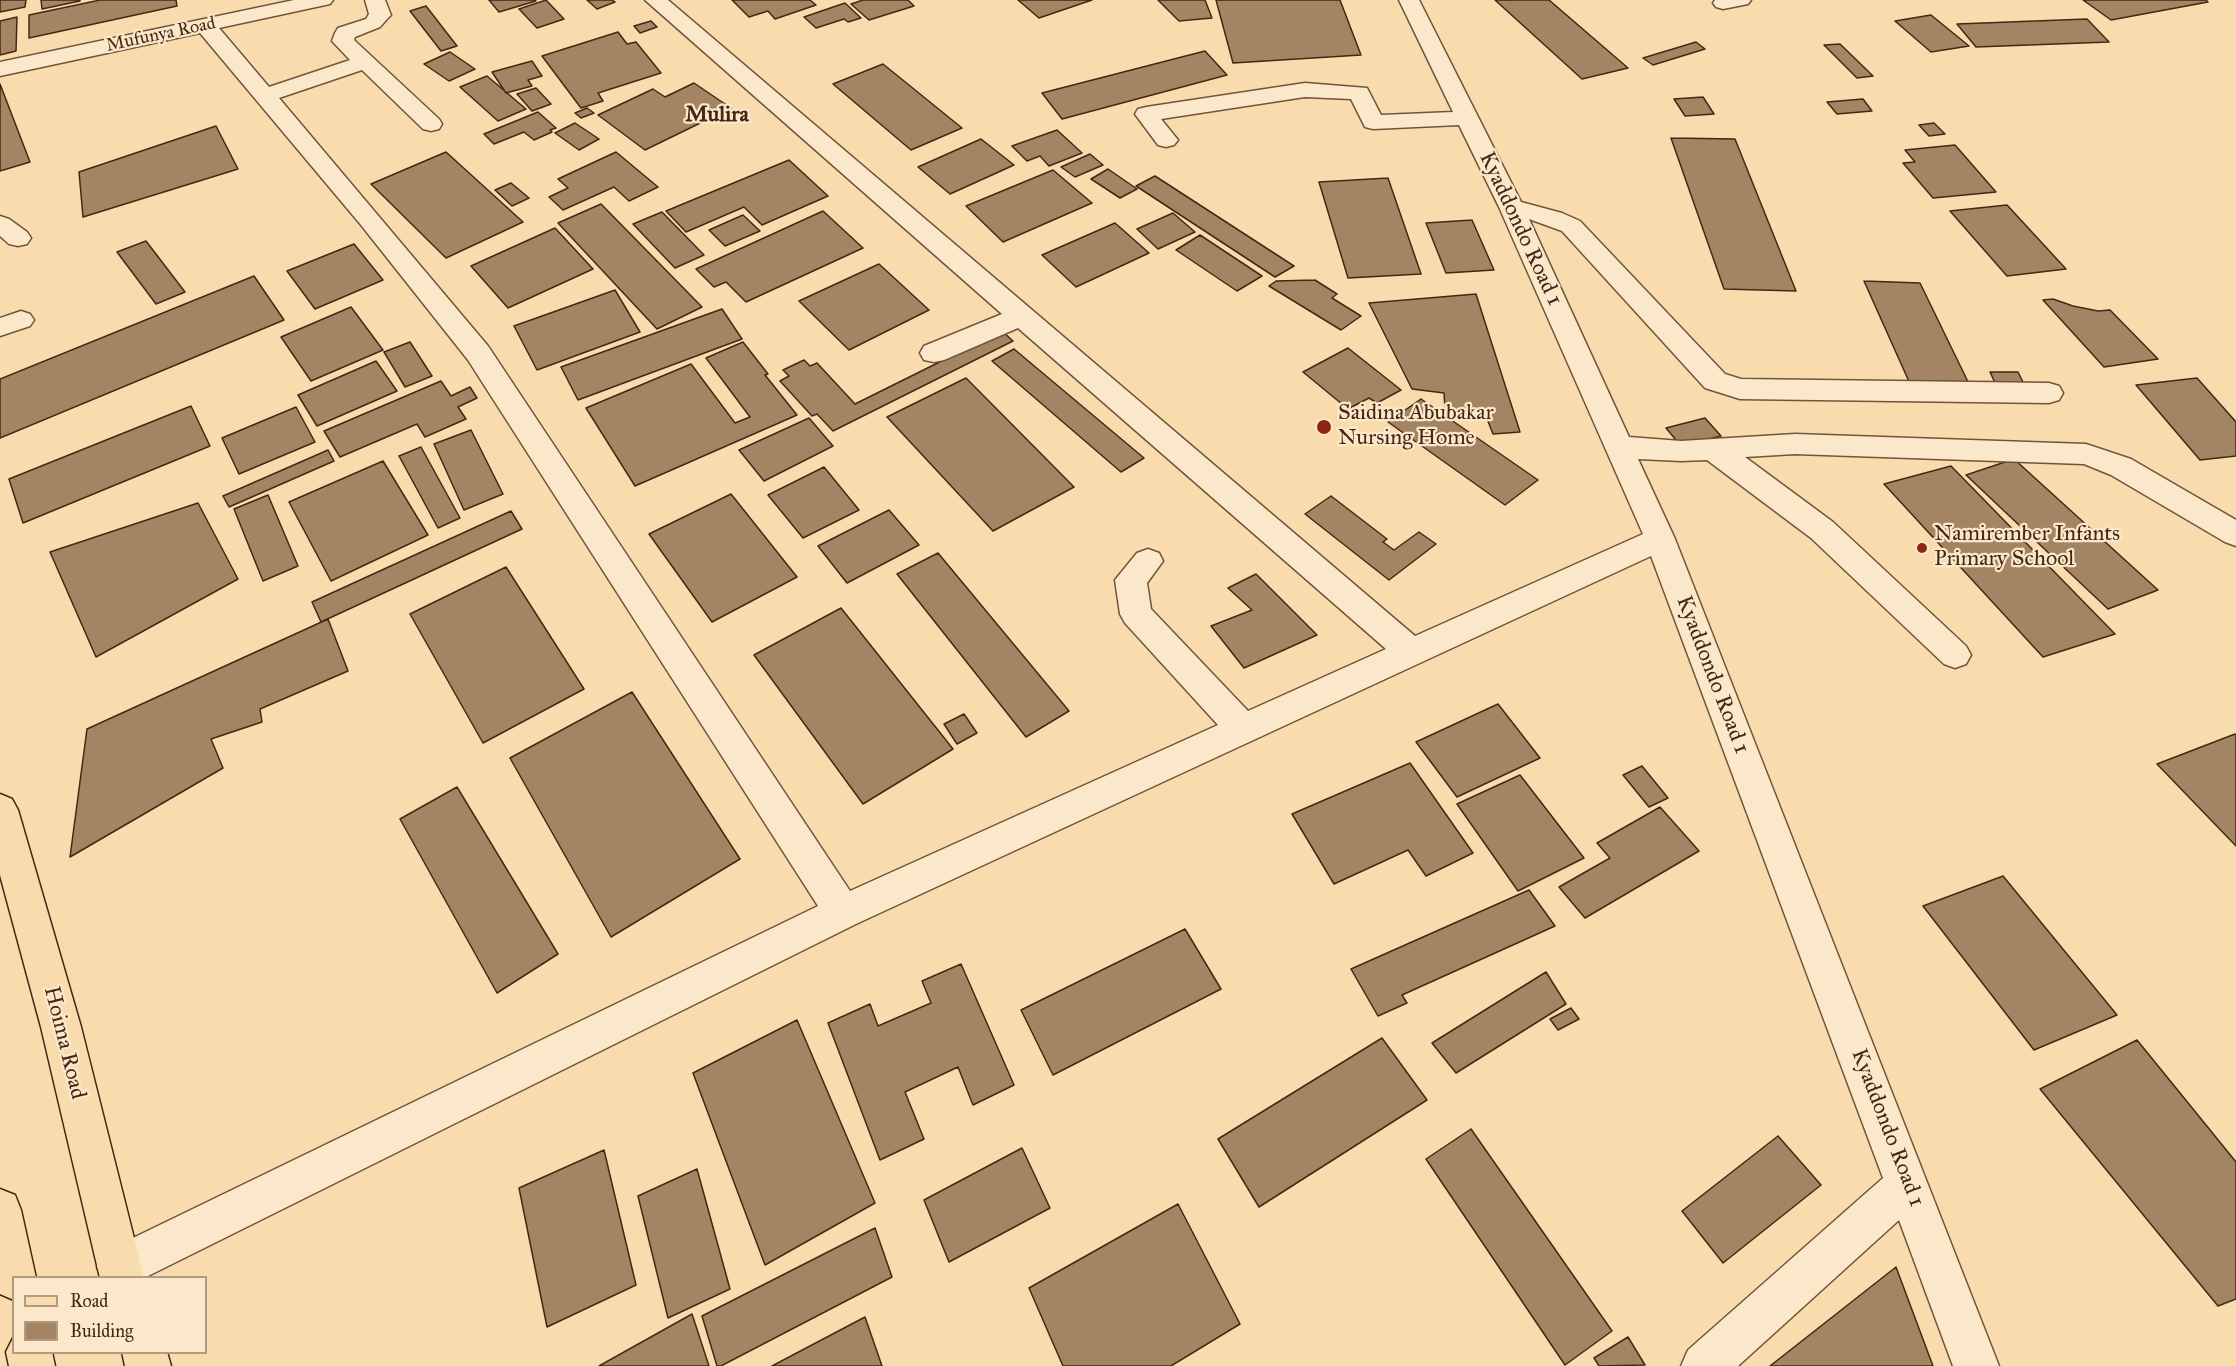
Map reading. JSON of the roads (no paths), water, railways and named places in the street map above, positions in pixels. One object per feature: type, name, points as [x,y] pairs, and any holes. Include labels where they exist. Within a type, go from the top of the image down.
[{"type":"main road","name":"Hoima Road","points":[[0,810],[61,1027],[121,1272]]},
{"type":"main road","points":[[0,1210],[14,1276]]},
{"type":"street","name":"Mufunya Road","points":[[0,69],[323,0]]},
{"type":"street","points":[[375,0],[380,15],[373,23],[346,33],[343,41],[431,124]]},
{"type":"street","points":[[655,0],[1411,652]]},
{"type":"street","name":"Kyaddondo Road 1","points":[[1409,0],[1511,207],[1660,539],[1976,1366]]},
{"type":"street","points":[[205,25],[478,353],[843,912]]},
{"type":"street","points":[[264,96],[365,62]]},
{"type":"street","points":[[1167,140],[1146,114],[1305,90],[1359,93],[1373,122],[1468,118]]},
{"type":"street","points":[[1511,207],[1553,218],[1571,226],[1715,381],[1740,389],[2049,393]]},
{"type":"street","points":[[934,353],[1021,316]]},
{"type":"street","points":[[1619,447],[1681,451],[1795,444],[2086,454],[2121,467],[2236,534]]},
{"type":"street","points":[[1714,450],[1822,530],[1955,655]]},
{"type":"street","points":[[121,1272],[843,912],[1660,539]]},
{"type":"street","points":[[1148,561],[1131,580],[1136,614],[1244,729]]},
{"type":"street","points":[[1704,1366],[1908,1184]]},
{"type":"place","name":"Saidina Abubakar Nursing Home","points":[[1324,427]]},
{"type":"place","name":"Namirember Infants Primary School","points":[[1922,548]]},
{"type":"district","name":"Mulira","points":[[717,116]]}]
